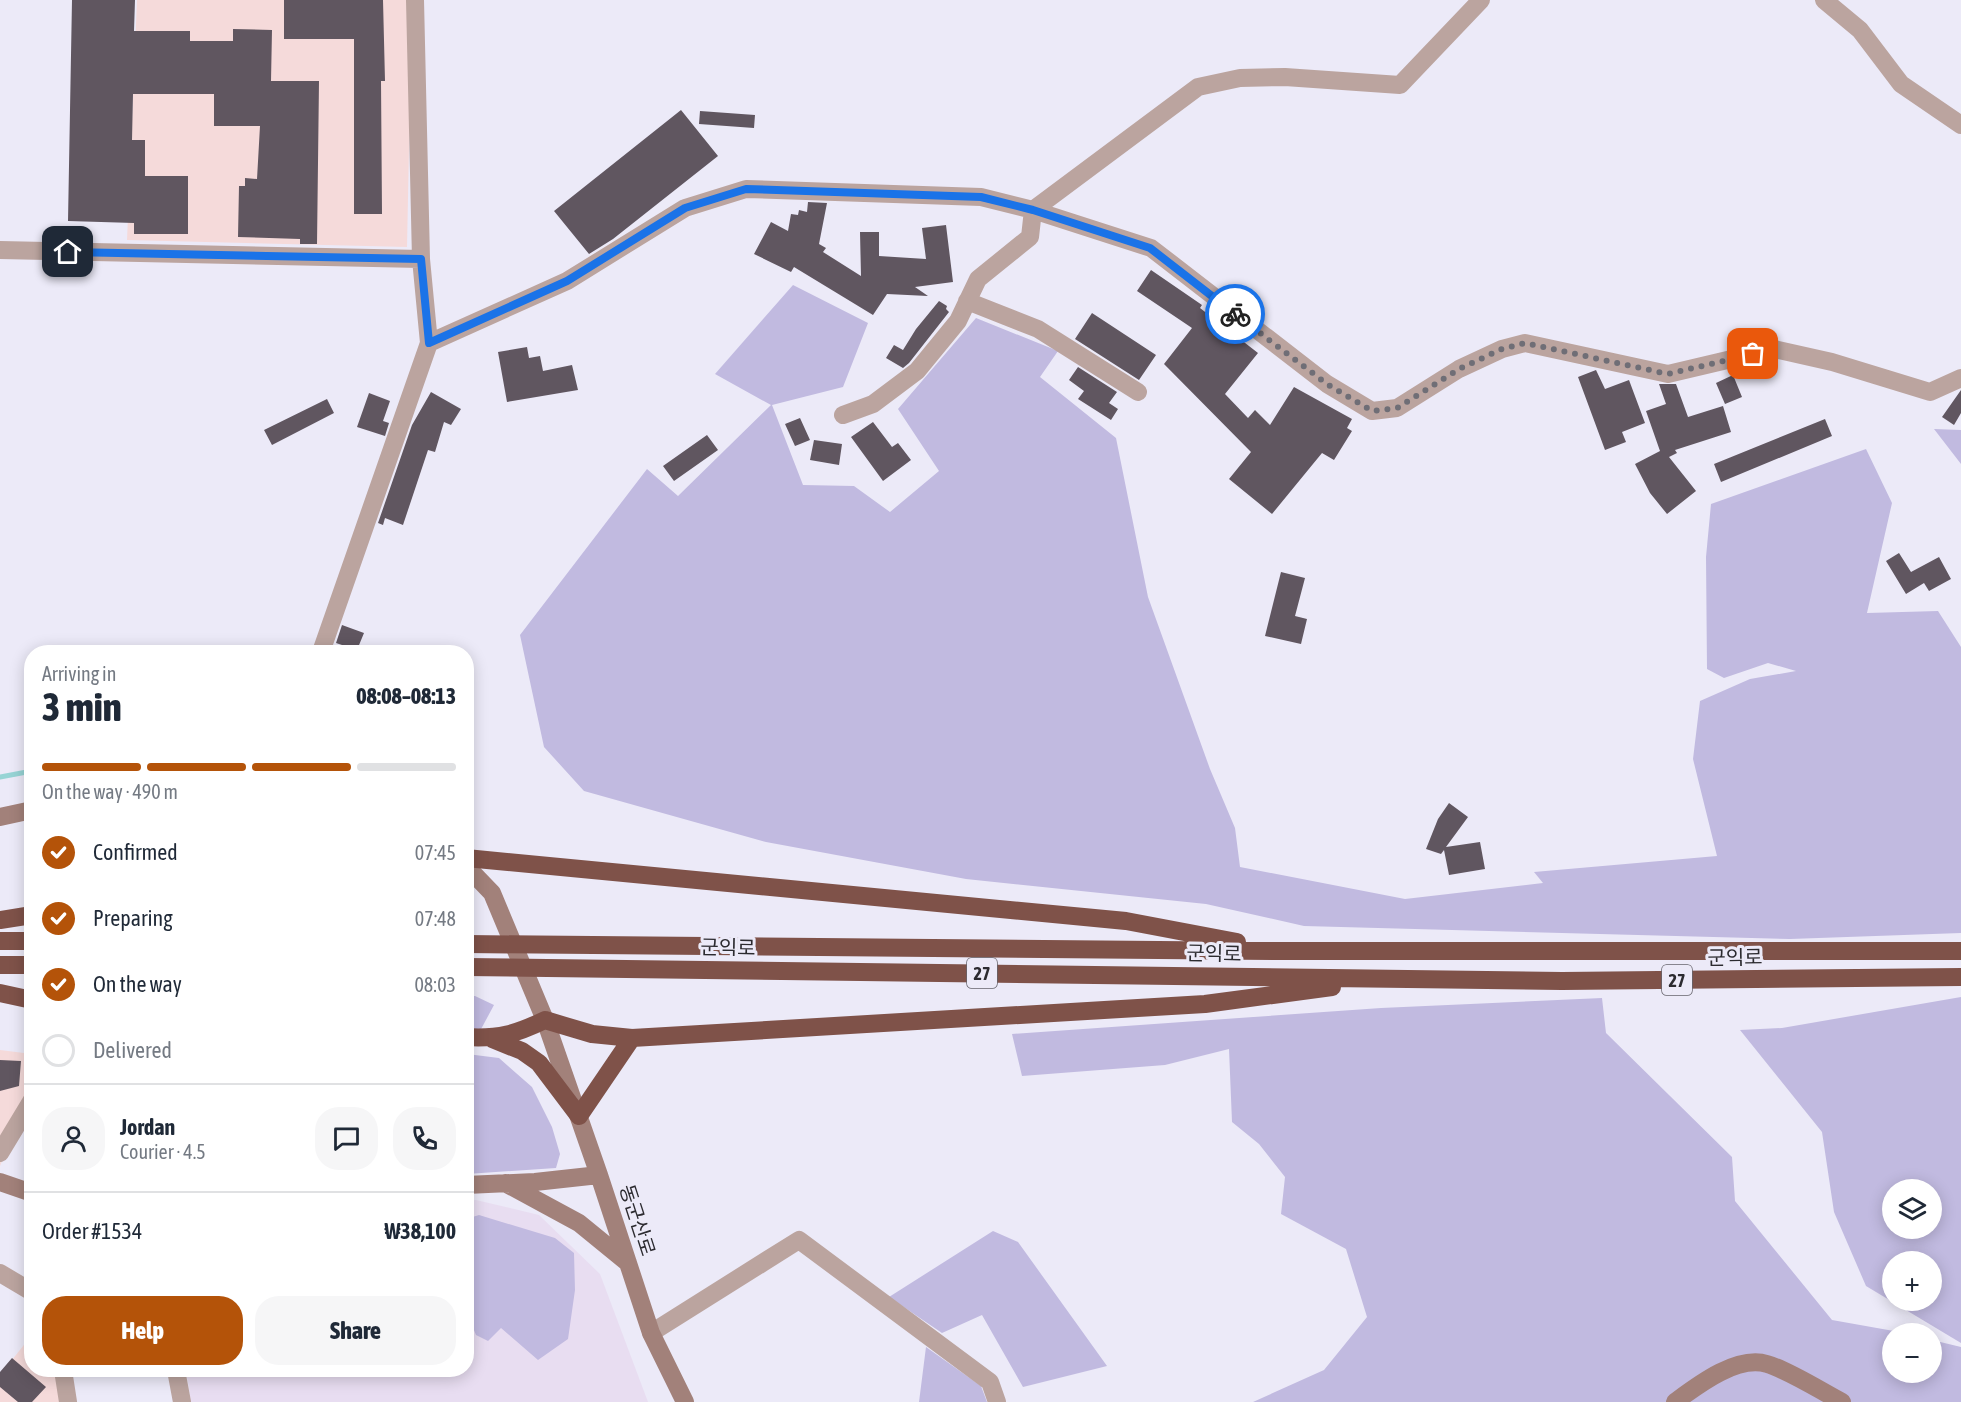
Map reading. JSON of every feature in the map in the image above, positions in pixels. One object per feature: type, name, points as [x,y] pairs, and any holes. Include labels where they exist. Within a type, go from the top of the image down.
[{"type":"highway","points":[[474,859],[1126,921],[1283,951]]},
{"type":"highway","points":[[0,920],[24,916]]},
{"type":"highway","points":[[0,941],[24,941]]},
{"type":"highway","name":"군익로","points":[[474,944],[1283,951],[1961,951]]},
{"type":"highway","points":[[0,965],[24,965]]},
{"type":"highway","name":"군익로","points":[[474,967],[1562,981],[1961,976]]},
{"type":"highway","points":[[474,1037],[489,1038],[517,1034],[545,1020],[592,1034],[632,1038],[1205,1004],[1393,978]]},
{"type":"highway","points":[[0,993],[24,998]]},
{"type":"highway","points":[[489,1038],[522,1051],[539,1063],[579,1116],[632,1038]]},
{"type":"street","points":[[323,645],[429,343],[421,259],[415,0]]},
{"type":"street","points":[[843,415],[873,404],[917,371],[958,321],[978,279],[1030,237],[1033,210],[1198,87],[1240,78],[1285,77],[1400,85],[1481,0]]},
{"type":"street","points":[[1824,0],[1860,30],[1901,84],[1961,125]]},
{"type":"street","points":[[429,343],[567,281],[685,208],[746,189],[981,197],[1033,210],[1150,248],[1327,384],[1372,411],[1397,408],[1459,369],[1502,349],[1525,343],[1668,374],[1774,350],[1832,362],[1930,392],[1961,378]]},
{"type":"street","points":[[0,250],[421,259]]},
{"type":"street","points":[[967,301],[1038,329],[1138,392]]},
{"type":"street","points":[[0,817],[24,812]]},
{"type":"street","points":[[474,874],[492,893],[545,1020],[599,1175]]},
{"type":"street","points":[[0,1153],[24,1113]]},
{"type":"street","name":"동군산로","points":[[474,1185],[599,1175],[651,1333],[685,1402]]},
{"type":"street","points":[[0,1182],[24,1190]]},
{"type":"street","points":[[505,1183],[579,1223],[628,1263]]},
{"type":"street","points":[[651,1333],[800,1240],[990,1382],[997,1402]]},
{"type":"street","points":[[0,1273],[24,1287]]},
{"type":"street","points":[[1675,1402],[1709,1378],[1736,1366],[1766,1363],[1842,1402]]},
{"type":"street","points":[[64,1377],[68,1402]]},
{"type":"street","points":[[177,1377],[182,1402]]},
{"type":"shaded area","points":[[137,0],[412,0],[407,247],[127,240]]},
{"type":"shaded area","points":[[793,285],[868,323],[843,387],[772,405],[803,485],[854,486],[890,512],[939,471],[898,409],[976,318],[1058,351],[1040,377],[1116,438],[1148,597],[1210,769],[1235,828],[1240,867],[1405,899],[1543,883],[1534,872],[1717,856],[1693,759],[1700,701],[1750,679],[1796,671],[1768,663],[1724,678],[1707,669],[1706,557],[1711,504],[1866,449],[1892,503],[1867,613],[1938,611],[1961,647],[1961,933],[1790,939],[1304,926],[1206,904],[966,879],[766,842],[584,791],[544,747],[520,635],[647,469],[678,496],[771,405],[715,374]]},
{"type":"shaded area","points":[[1934,429],[1961,430],[1961,464]]},
{"type":"shaded area","points":[[474,996],[494,1005],[480,1031],[474,1032]]},
{"type":"shaded area","points":[[1961,997],[1961,1343],[1942,1332],[1942,1323],[1928,1323],[1908,1311],[1942,1311],[1942,1251],[1882,1251],[1882,1296],[1866,1286],[1834,1212],[1822,1132],[1740,1030],[1782,1028]]},
{"type":"shaded area","points":[[1602,998],[1606,1033],[1732,1157],[1735,1201],[1832,1320],[1882,1329],[1882,1383],[1942,1383],[1942,1342],[1961,1347],[1961,1402],[1253,1402],[1324,1370],[1367,1317],[1346,1249],[1281,1214],[1285,1177],[1259,1144],[1232,1122],[1229,1049],[1165,1065],[1022,1076],[1012,1034],[1381,1008]]},
{"type":"shaded area","points":[[0,1050],[24,1053],[24,1109],[0,1166]]},
{"type":"shaded area","points":[[474,1055],[499,1058],[532,1087],[552,1127],[560,1154],[556,1168],[474,1174]]},
{"type":"shaded area","points":[[474,1200],[539,1215],[600,1274],[648,1402],[191,1402],[187,1377],[474,1377]]},
{"type":"shaded area","points":[[479,1215],[555,1238],[574,1253],[575,1290],[568,1339],[538,1360],[501,1328],[488,1341],[476,1335],[474,1330],[474,1217]]},
{"type":"shaded area","points":[[993,1231],[1018,1242],[1107,1366],[1023,1387],[982,1315],[942,1333],[889,1297]]},
{"type":"shaded area","points":[[24,1345],[24,1377],[58,1377],[62,1402],[0,1402],[0,1375]]},
{"type":"shaded area","points":[[926,1347],[981,1386],[987,1402],[919,1402]]},
{"type":"building","points":[[72,0],[135,0],[134,31],[190,31],[190,41],[233,41],[233,29],[272,30],[271,81],[319,81],[317,244],[300,244],[300,239],[238,237],[239,186],[245,186],[245,178],[257,179],[260,126],[214,126],[214,94],[133,94],[132,140],[145,140],[145,176],[188,176],[188,234],[134,234],[134,223],[68,221]]},
{"type":"building","points":[[284,0],[383,0],[385,81],[381,81],[382,214],[354,214],[354,39],[284,39]]},
{"type":"building","points":[[681,110],[718,156],[613,239],[589,254],[554,211]]},
{"type":"building","points":[[700,111],[755,115],[754,128],[699,124]]},
{"type":"building","points":[[808,202],[827,203],[819,244],[826,248],[823,252],[861,276],[860,232],[879,232],[879,256],[926,259],[922,228],[946,225],[953,282],[915,287],[928,296],[887,294],[873,315],[794,267],[791,272],[754,254],[771,222],[788,231],[791,214],[798,215],[799,210],[807,212]]},
{"type":"building","points":[[1151,270],[1202,305],[1200,308],[1258,353],[1225,394],[1248,418],[1255,410],[1270,425],[1294,387],[1352,419],[1347,428],[1352,431],[1334,460],[1322,453],[1272,514],[1229,479],[1251,452],[1164,364],[1192,328],[1137,291]]},
{"type":"building","points":[[939,301],[947,306],[946,309],[949,312],[909,363],[903,368],[886,358],[894,345],[903,350],[916,329]]},
{"type":"building","points":[[1092,313],[1156,355],[1139,380],[1075,339]]},
{"type":"building","points":[[527,347],[529,358],[540,356],[543,371],[572,365],[578,390],[507,402],[498,352]]},
{"type":"building","points":[[1078,367],[1117,392],[1109,403],[1118,409],[1111,420],[1078,399],[1084,391],[1069,380]]},
{"type":"building","points":[[1596,370],[1605,389],[1629,380],[1645,423],[1622,432],[1626,442],[1605,450],[1578,377]]},
{"type":"building","points":[[1733,375],[1742,397],[1725,404],[1716,383]]},
{"type":"building","points":[[1659,384],[1676,384],[1688,417],[1723,406],[1731,432],[1675,450],[1677,453],[1669,457],[1696,491],[1667,514],[1650,493],[1635,464],[1660,451],[1646,411],[1666,404]]},
{"type":"building","points":[[1961,390],[1961,413],[1954,425],[1942,417]]},
{"type":"building","points":[[431,392],[461,409],[451,425],[444,422],[435,452],[428,450],[403,525],[385,518],[383,525],[378,523],[412,425]]},
{"type":"building","points":[[369,393],[390,401],[383,421],[389,423],[385,436],[357,427]]},
{"type":"building","points":[[327,399],[334,413],[272,445],[264,430]]},
{"type":"building","points":[[800,418],[810,440],[795,446],[785,424]]},
{"type":"building","points":[[1825,419],[1832,436],[1721,482],[1714,464]]},
{"type":"building","points":[[873,422],[892,447],[898,443],[911,460],[883,481],[851,437]]},
{"type":"building","points":[[707,435],[718,450],[674,481],[663,466]]},
{"type":"building","points":[[814,440],[842,444],[839,465],[810,460]]},
{"type":"building","points":[[1899,553],[1911,572],[1939,557],[1951,579],[1929,591],[1924,583],[1906,594],[1886,561]]},
{"type":"building","points":[[1281,572],[1305,578],[1295,616],[1307,619],[1301,644],[1265,636]]},
{"type":"building","points":[[342,625],[364,633],[359,645],[336,643]]},
{"type":"building","points":[[1449,803],[1468,817],[1446,847],[1480,842],[1485,869],[1449,875],[1444,850],[1441,854],[1426,849],[1438,819]]},
{"type":"building","points":[[0,1060],[21,1061],[19,1086],[0,1091]]},
{"type":"building","points":[[12,1358],[24,1368],[24,1377],[34,1377],[46,1387],[32,1402],[18,1402],[0,1387],[0,1372]]},
{"type":"waterway","points":[[0,777],[24,772]]},
{"type":"way so far","points":[[1235,314],[1327,384],[1372,411],[1397,408],[1459,369],[1502,349],[1525,343],[1668,374],[1753,354]]},
{"type":"route","points":[[68,252],[421,259],[429,343],[567,281],[685,208],[746,189],[981,197],[1033,210],[1150,248],[1235,314]]}]
